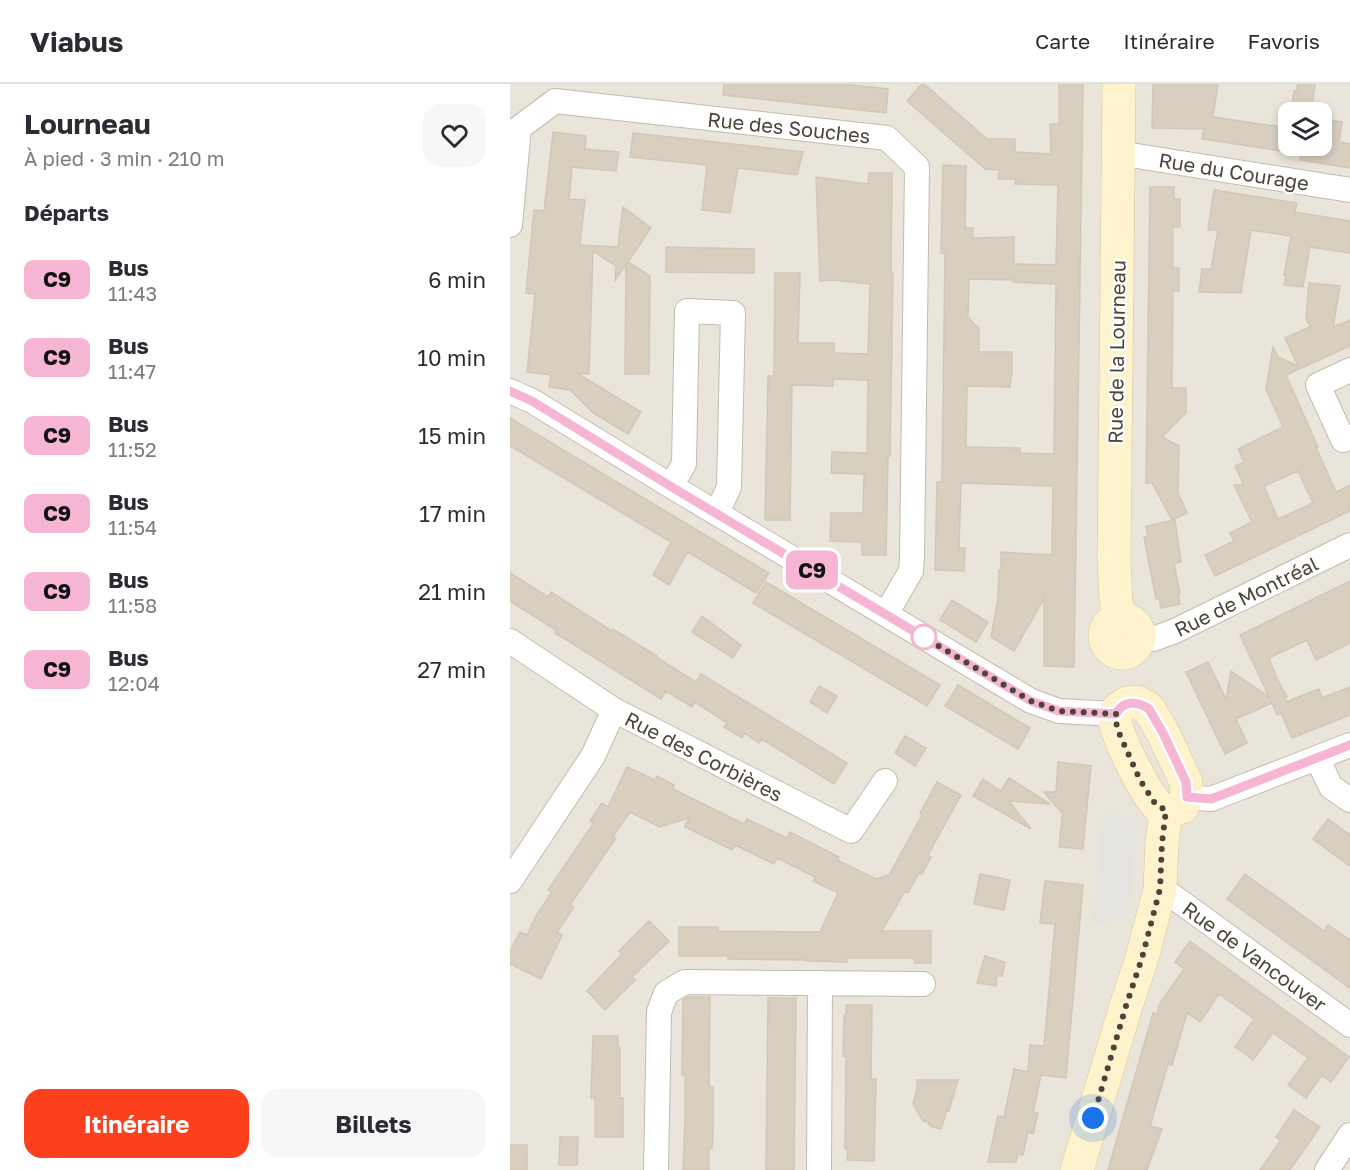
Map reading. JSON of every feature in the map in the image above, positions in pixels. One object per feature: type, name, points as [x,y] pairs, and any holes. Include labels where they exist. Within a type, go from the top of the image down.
[{"type":"street","name":"Rue de la Lourneau","points":[[1119,84],[1114,560],[1116,601],[1127,637],[1122,708],[1115,719],[1140,780],[1156,805],[1176,804]]},
{"type":"street","name":"Rue des Souches","points":[[510,225],[519,128],[555,101],[887,138],[917,167],[912,558],[911,571],[886,614]]},
{"type":"street","name":"Rue du Courage","points":[[1118,153],[1350,190]]},
{"type":"street","points":[[670,486],[684,464],[687,311],[733,313],[729,487],[717,513]]},
{"type":"street","points":[[1350,370],[1318,385],[1344,440],[1350,437]]},
{"type":"street","points":[[510,391],[532,401],[1031,701],[1059,711],[1122,708]]},
{"type":"street","name":"Rue de Montréal","points":[[1127,637],[1153,639],[1175,631],[1350,545]]},
{"type":"street","name":"Rue des Corbières","points":[[510,641],[614,710],[851,831],[885,781]]},
{"type":"street","points":[[510,881],[593,756],[614,710]]},
{"type":"street","points":[[1077,1170],[1142,958],[1160,889],[1162,843],[1176,804],[1211,799],[1350,745]]},
{"type":"street","points":[[1317,758],[1331,787],[1350,800]]},
{"type":"street","name":"Rue de Vancouver","points":[[1160,889],[1350,1025]]},
{"type":"street","points":[[656,1170],[659,1012],[666,993],[685,982],[923,984]]},
{"type":"street","points":[[819,1170],[820,983]]},
{"type":"street","points":[[1327,1170],[1350,1136]]},
{"type":"shaded area","points":[[510,84],[1350,84],[1350,1170],[510,1170]]},
{"type":"shaded area","points":[[1104,814],[1138,818],[1128,918],[1093,924]]},
{"type":"building","points":[[724,84],[841,84],[888,89],[886,113],[723,95]]},
{"type":"building","points":[[924,84],[987,139],[1015,139],[1015,152],[1051,154],[1050,124],[1059,124],[1059,84],[1083,84],[1074,667],[1044,666],[1044,599],[1014,651],[991,637],[998,599],[1001,552],[1052,555],[1053,486],[961,483],[959,548],[965,548],[964,571],[935,570],[937,482],[942,482],[945,253],[941,253],[943,165],[966,166],[965,228],[973,228],[973,238],[1014,237],[1014,264],[1056,265],[1058,185],[1015,184],[1015,179],[998,179],[999,170],[985,169],[907,101]],"holes":[[[969,279],[1013,280],[1013,282],[1056,284],[1054,454],[1020,453],[1020,448],[966,447],[967,386],[1010,387],[1012,369],[1012,352],[979,352],[979,329],[968,317]]]},
{"type":"building","points":[[1153,84],[1218,84],[1213,117],[1278,127],[1278,150],[1202,139],[1204,129],[1152,128]]},
{"type":"building","points":[[1298,84],[1315,84],[1312,102],[1292,102],[1294,91]]},
{"type":"building","points":[[1332,120],[1342,122],[1339,142],[1350,144],[1350,168],[1300,160],[1301,156],[1332,156]]},
{"type":"building","points":[[553,132],[586,136],[585,149],[619,152],[616,171],[572,167],[569,199],[585,200],[580,245],[618,247],[623,207],[651,228],[628,262],[650,276],[649,374],[625,374],[626,264],[615,280],[616,266],[593,251],[589,374],[577,373],[641,412],[628,434],[593,413],[570,390],[549,387],[551,375],[527,372],[535,294],[526,293],[534,210],[544,211]]},
{"type":"building","points":[[633,133],[803,152],[797,175],[738,168],[730,213],[702,210],[707,165],[630,157]]},
{"type":"building","points":[[869,173],[892,173],[891,273],[893,273],[886,555],[862,555],[862,542],[830,541],[831,513],[863,513],[864,474],[831,473],[832,452],[867,453],[868,380],[833,379],[833,386],[792,385],[790,520],[765,520],[768,376],[774,376],[775,273],[800,273],[798,343],[834,343],[834,353],[868,354],[870,284],[820,281],[816,177],[868,184]]},
{"type":"building","points":[[1150,187],[1174,187],[1174,199],[1180,199],[1180,227],[1173,227],[1173,268],[1179,268],[1179,291],[1173,291],[1172,388],[1186,388],[1186,413],[1162,437],[1179,446],[1178,493],[1187,513],[1172,520],[1152,483],[1146,483]]},
{"type":"building","points":[[1214,190],[1297,203],[1295,212],[1350,221],[1350,253],[1310,247],[1303,287],[1284,285],[1291,236],[1251,230],[1241,293],[1199,292],[1202,269],[1211,269],[1218,230],[1208,230]]},
{"type":"building","points":[[666,247],[754,249],[754,273],[666,272]]},
{"type":"building","points":[[1309,283],[1340,286],[1333,327],[1350,320],[1350,346],[1286,375],[1336,492],[1350,485],[1350,511],[1215,576],[1205,555],[1234,541],[1230,533],[1252,522],[1234,485],[1244,485],[1235,466],[1244,462],[1238,449],[1283,427],[1266,389],[1273,347],[1278,357],[1298,366],[1285,338],[1310,327],[1306,318]],"holes":[[[1298,471],[1313,503],[1278,519],[1264,486]]]},
{"type":"building","points":[[510,418],[769,573],[756,593],[688,552],[669,585],[653,575],[671,542],[510,446]]},
{"type":"building","points":[[1175,520],[1181,562],[1174,563],[1180,604],[1161,608],[1159,598],[1156,599],[1144,537],[1148,536],[1146,526]]},
{"type":"building","points":[[510,573],[548,597],[551,592],[696,682],[701,674],[847,763],[834,784],[762,739],[759,743],[744,733],[742,738],[724,727],[727,723],[695,702],[692,707],[666,691],[661,699],[555,633],[556,630],[510,601]]},
{"type":"building","points":[[1350,581],[1350,643],[1316,660],[1307,640],[1269,658],[1287,697],[1286,702],[1319,689],[1322,698],[1350,687],[1350,715],[1292,738],[1281,713],[1277,715],[1272,703],[1236,719],[1247,743],[1225,754],[1186,672],[1208,662],[1226,699],[1231,671],[1269,697],[1240,635]]},
{"type":"building","points":[[766,582],[940,685],[927,706],[753,603]]},
{"type":"building","points":[[952,600],[988,622],[976,642],[940,620]]},
{"type":"building","points":[[702,616],[741,645],[733,658],[692,632]]},
{"type":"building","points":[[958,685],[1030,728],[1018,749],[945,706]]},
{"type":"building","points":[[819,686],[837,696],[827,713],[810,702]]},
{"type":"building","points":[[905,736],[926,748],[915,766],[895,753]]},
{"type":"building","points":[[1058,762],[1091,766],[1083,849],[1059,847],[1063,811],[1061,812],[1044,792],[1056,792]]},
{"type":"building","points":[[627,767],[655,780],[657,776],[674,785],[673,789],[744,824],[747,819],[787,838],[790,832],[839,857],[837,860],[876,879],[889,875],[922,815],[920,813],[937,782],[961,795],[928,855],[931,857],[922,874],[919,873],[908,893],[905,891],[882,931],[931,931],[931,963],[915,963],[914,958],[847,958],[847,962],[679,956],[679,927],[718,927],[718,931],[820,932],[838,893],[813,881],[815,877],[777,858],[774,864],[735,845],[732,850],[685,827],[689,818],[660,827],[630,812],[613,836],[616,838],[570,905],[574,907],[557,932],[562,935],[541,979],[510,964],[510,952],[520,932],[527,935],[537,914],[552,892],[548,890],[593,824],[590,821],[602,803],[608,807]]},
{"type":"building","points":[[1009,778],[1050,804],[1009,801],[1031,829],[973,796],[983,779],[1001,791]]},
{"type":"building","points":[[1328,819],[1350,835],[1350,866],[1313,839]]},
{"type":"building","points":[[980,874],[1010,880],[1004,910],[974,904]]},
{"type":"building","points":[[1245,874],[1324,931],[1328,925],[1350,940],[1350,988],[1227,899]]},
{"type":"building","points":[[1045,881],[1083,885],[1066,1078],[1041,1075],[1033,1113],[1038,1113],[1033,1134],[1028,1132],[1023,1155],[1018,1154],[1016,1162],[988,1162],[998,1116],[1004,1117],[1014,1069],[1028,1072],[1030,1045],[1044,1046],[1055,924],[1040,923]]},
{"type":"building","points":[[649,921],[669,941],[632,977],[635,980],[605,1010],[587,991],[622,954],[619,951]]},
{"type":"building","points":[[1190,941],[1349,1057],[1331,1082],[1322,1075],[1306,1098],[1288,1085],[1308,1058],[1273,1033],[1253,1060],[1235,1047],[1254,1019],[1219,994],[1200,1022],[1187,1013],[1172,1065],[1168,1064],[1150,1126],[1162,1129],[1147,1170],[1108,1170],[1153,1013],[1157,1014],[1160,1003],[1184,969],[1175,962]]},
{"type":"building","points":[[985,956],[1005,962],[1002,976],[997,976],[996,986],[977,983]]},
{"type":"building","points":[[687,997],[710,997],[709,1087],[713,1087],[713,1133],[712,1149],[709,1149],[709,1170],[683,1170],[685,1075],[682,1075],[683,1000]]},
{"type":"building","points":[[768,998],[796,998],[794,1170],[766,1170]]},
{"type":"building","points":[[846,1005],[872,1005],[871,1079],[876,1079],[874,1161],[847,1160],[848,1149],[845,1149],[846,1056],[843,1056]]},
{"type":"building","points":[[593,1036],[618,1036],[620,1098],[623,1098],[623,1137],[595,1137],[595,1098],[591,1098]]},
{"type":"building","points":[[917,1080],[958,1080],[941,1129],[923,1121],[913,1104]]},
{"type":"building","points":[[1294,1110],[1320,1127],[1290,1170],[1260,1170],[1281,1140],[1276,1137]]},
{"type":"building","points":[[560,1137],[578,1137],[577,1165],[559,1165]]},
{"type":"building","points":[[510,1145],[527,1145],[527,1170],[510,1170]]},
{"type":"bus line","name":"C9","points":[[510,391],[532,401],[1031,701],[1059,711],[1116,714],[1118,709],[1127,703],[1137,702],[1143,705],[1149,709],[1171,749],[1186,782],[1187,797],[1211,799],[1227,794],[1350,745]]},
{"type":"route","points":[[924,637],[922,636],[1031,701],[1059,711],[1116,714],[1119,733],[1140,780],[1156,805],[1166,810],[1160,889],[1142,958],[1093,1118]]}]
